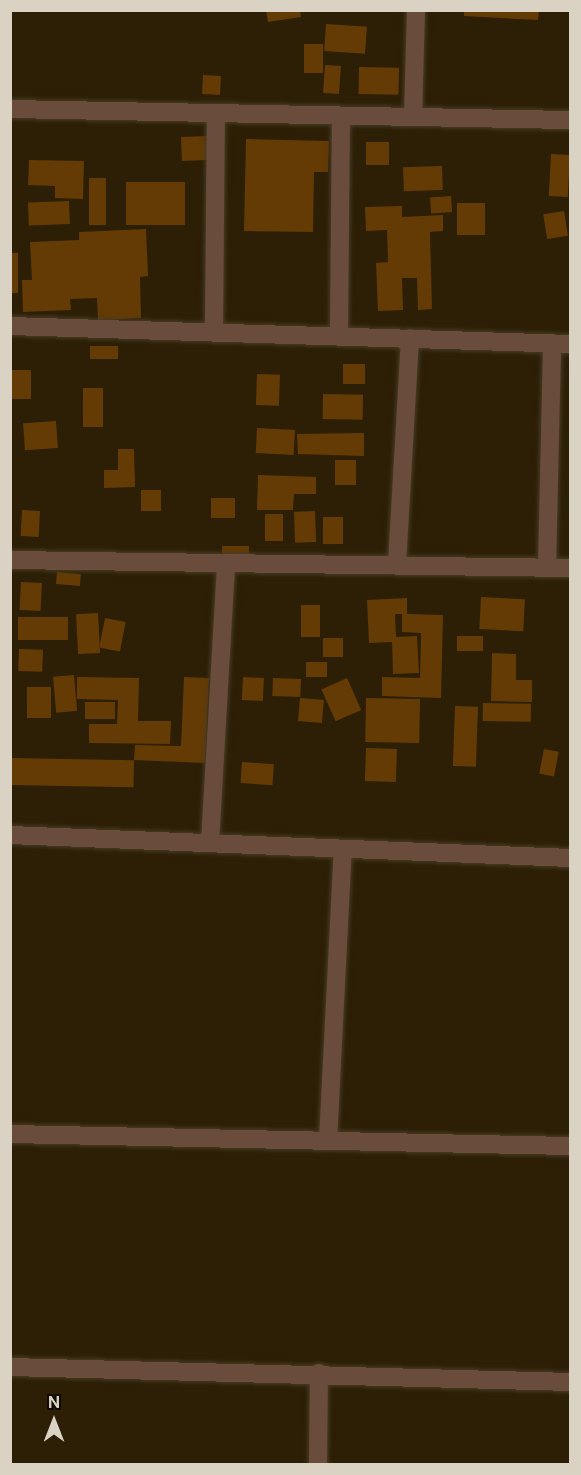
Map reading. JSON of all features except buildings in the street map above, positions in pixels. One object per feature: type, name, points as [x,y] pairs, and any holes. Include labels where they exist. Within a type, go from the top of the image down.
[{"type":"street","points":[[413,117],[416,10]]},
{"type":"street","points":[[10,109],[570,120]]},
{"type":"street","points":[[214,329],[216,114]]},
{"type":"street","points":[[339,335],[341,116]]},
{"type":"street","points":[[10,326],[214,329],[561,344],[547,568]]},
{"type":"street","points":[[397,564],[410,338]]},
{"type":"street","points":[[10,560],[570,568]]},
{"type":"street","points":[[210,843],[226,564]]},
{"type":"street","points":[[10,835],[570,858]]},
{"type":"street","points":[[328,1141],[343,849]]},
{"type":"street","points":[[10,1134],[570,1146]]},
{"type":"street","points":[[10,1367],[319,1373],[570,1382]]},
{"type":"street","points":[[318,1464],[319,1373]]}]
